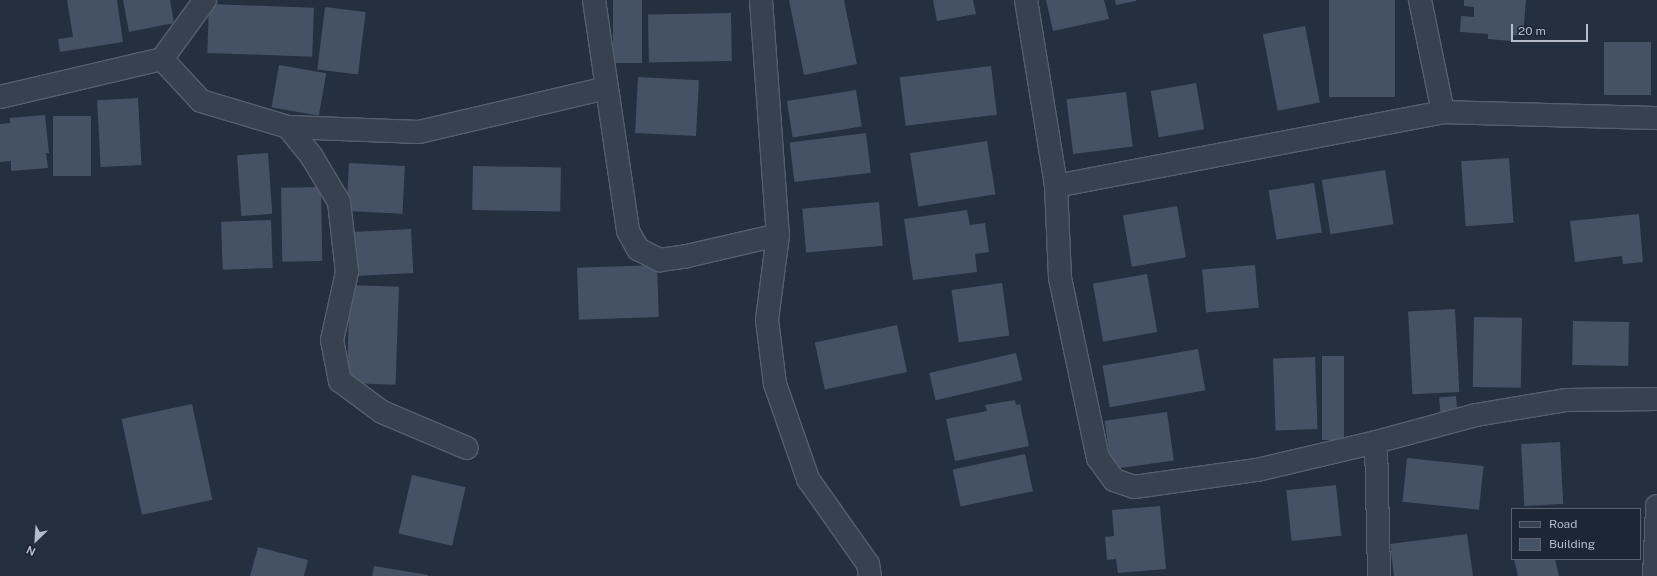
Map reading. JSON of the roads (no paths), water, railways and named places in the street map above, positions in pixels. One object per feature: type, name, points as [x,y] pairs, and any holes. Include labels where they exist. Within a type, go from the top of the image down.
[{"type":"street","points":[[0,97],[162,60],[205,0]]},
{"type":"street","points":[[594,0],[628,231],[638,249],[660,260],[687,256],[778,235]]},
{"type":"street","points":[[761,0],[778,235],[767,320],[775,384],[808,479],[868,564],[870,576]]},
{"type":"street","points":[[1026,0],[1056,186],[1060,278],[1098,458],[1114,480],[1134,486],[1257,470],[1376,442],[1476,415],[1567,400],[1657,399]]},
{"type":"street","points":[[1420,0],[1443,112]]},
{"type":"street","points":[[162,60],[201,101],[288,127],[419,132],[606,88]]},
{"type":"street","points":[[1056,186],[1443,112],[1657,118]]},
{"type":"street","points":[[288,127],[312,157],[339,202],[347,272],[332,340],[340,382],[382,412],[467,448]]},
{"type":"street","points":[[1376,442],[1379,576]]},
{"type":"street","points":[[1654,576],[1657,506]]}]
